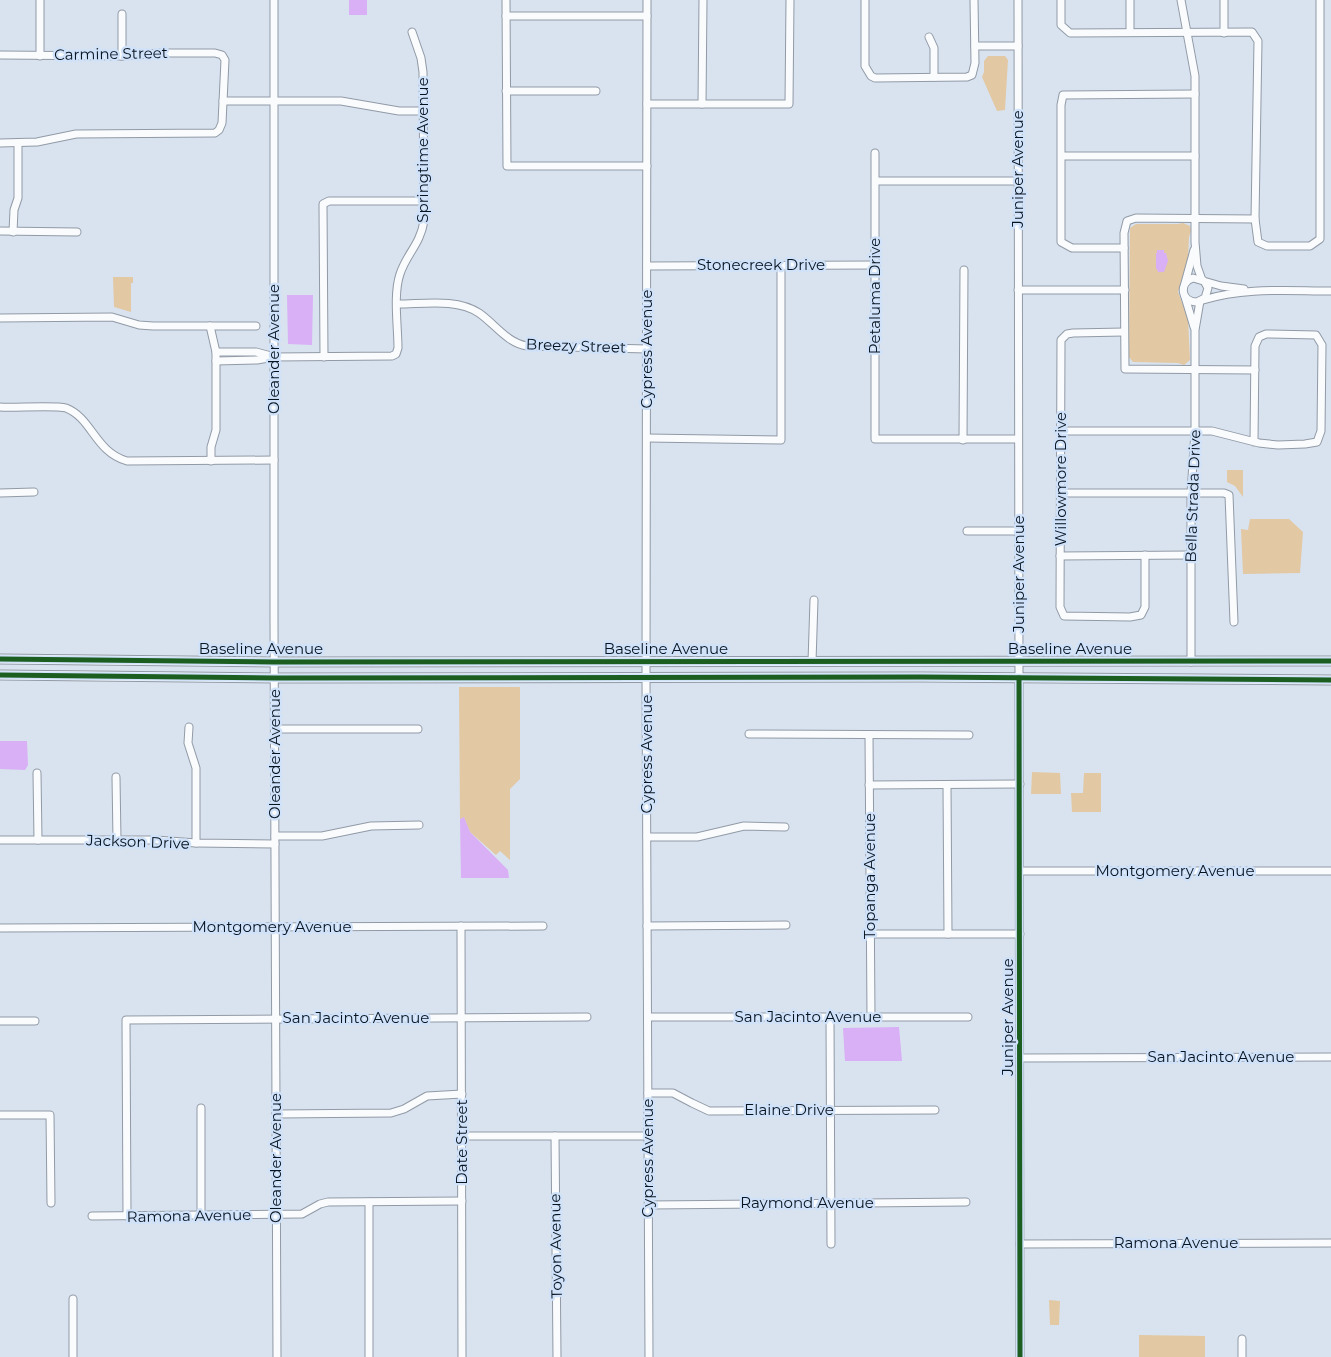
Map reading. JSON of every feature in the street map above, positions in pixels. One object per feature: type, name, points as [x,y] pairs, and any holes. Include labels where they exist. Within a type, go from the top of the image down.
[{"type":"main road","name":"Baseline Avenue","points":[[0,658],[274,662],[1331,661]]},
{"type":"main road","name":"Baseline Avenue","points":[[0,675],[275,678],[646,677],[1331,680]]},
{"type":"street","points":[[40,0],[40,56]]},
{"type":"street","name":"Oleander Avenue","points":[[274,0],[277,1357]]},
{"type":"street","points":[[506,0],[507,166],[647,166]]},
{"type":"street","name":"Cypress Avenue","points":[[647,0],[646,677],[649,1357]]},
{"type":"street","points":[[702,104],[703,0]]},
{"type":"street","points":[[647,104],[789,104],[790,0]]},
{"type":"street","points":[[865,0],[865,66],[871,76],[875,78],[967,77],[972,74],[975,63],[974,0]]},
{"type":"street","name":"Juniper Avenue","points":[[1018,0],[1020,1357]]},
{"type":"street","points":[[1061,0],[1061,25],[1070,33],[1252,32],[1258,41],[1255,219],[1258,242],[1267,246],[1310,246],[1320,239],[1320,0]]},
{"type":"street","points":[[1130,0],[1130,32]]},
{"type":"street","points":[[1181,0],[1195,76],[1195,242],[1198,266],[1208,292],[1202,300]]},
{"type":"street","points":[[1224,0],[1224,33]]},
{"type":"street","points":[[122,14],[122,56]]},
{"type":"street","points":[[506,16],[647,16]]},
{"type":"street","name":"Springtime Avenue","points":[[324,357],[392,356],[396,354],[398,348],[398,283],[407,259],[423,231],[423,72],[421,58],[412,32]]},
{"type":"street","points":[[929,37],[934,48],[934,77]]},
{"type":"street","points":[[975,46],[1018,46]]},
{"type":"street","name":"Carmine Street","points":[[0,55],[122,56],[215,53],[222,55],[225,60],[224,101]]},
{"type":"street","points":[[506,91],[596,91]]},
{"type":"street","points":[[1124,248],[1072,248],[1061,242],[1063,95],[1195,94]]},
{"type":"street","points":[[0,143],[37,142],[76,134],[210,134],[219,130],[222,124],[224,101],[341,101],[399,111],[424,111]]},
{"type":"street","points":[[13,232],[14,210],[18,198],[18,143]]},
{"type":"street","name":"Petaluma Drive","points":[[876,153],[875,439],[963,440]]},
{"type":"street","points":[[1062,156],[1195,156]]},
{"type":"street","points":[[876,181],[1017,181]]},
{"type":"street","points":[[216,361],[257,360],[274,357],[324,357],[324,204],[329,201],[424,201]]},
{"type":"street","points":[[1255,219],[1136,218],[1127,221],[1124,233],[1125,369],[1255,370]]},
{"type":"street","points":[[0,232],[77,232]]},
{"type":"street","points":[[1195,242],[1183,293],[1185,297],[1194,302],[1251,290],[1331,291]]},
{"type":"street","points":[[646,438],[781,440],[781,265]]},
{"type":"street","name":"Stonecreek Drive","points":[[647,266],[876,265]]},
{"type":"street","points":[[964,270],[963,440],[1018,440]]},
{"type":"street","points":[[1184,285],[1186,281],[1193,278],[1251,290]]},
{"type":"street","points":[[1018,290],[1125,290]]},
{"type":"street","name":"Bella Strada Drive","points":[[1185,297],[1195,330]]},
{"type":"street","name":"Bella Strada Drive","points":[[1191,662],[1190,493],[1195,432],[1195,330],[1202,300]]},
{"type":"street","name":"Breezy Street","points":[[398,304],[448,304],[463,306],[478,312],[511,340],[520,345],[542,348],[647,349]]},
{"type":"street","points":[[0,318],[112,317],[139,325],[256,326]]},
{"type":"street","points":[[210,326],[216,352],[216,430],[211,447],[211,461]]},
{"type":"street","name":"Willowmore Drive","points":[[1124,332],[1073,333],[1067,334],[1061,340],[1060,607],[1064,616],[1130,617],[1141,615],[1145,607],[1145,555]]},
{"type":"street","points":[[1061,432],[1212,432],[1254,442],[1278,445],[1317,442],[1321,430],[1322,345],[1316,334],[1266,334],[1259,337],[1255,346],[1254,442]]},
{"type":"street","points":[[216,352],[256,352],[274,357]]},
{"type":"street","points":[[244,352],[244,360]]},
{"type":"street","points":[[0,407],[65,408],[77,415],[110,453],[127,461],[274,460]]},
{"type":"street","points":[[0,493],[34,492]]},
{"type":"street","points":[[1061,493],[1224,493],[1229,495],[1234,622]]},
{"type":"street","points":[[966,531],[1018,531]]},
{"type":"street","points":[[1060,556],[1191,555]]},
{"type":"street","points":[[812,662],[814,600]]},
{"type":"street","points":[[189,727],[188,743],[196,768],[196,843]]},
{"type":"street","points":[[275,729],[418,729]]},
{"type":"street","points":[[749,734],[970,735]]},
{"type":"street","name":"Topanga Avenue","points":[[869,735],[870,1017]]},
{"type":"street","points":[[37,773],[38,840]]},
{"type":"street","points":[[116,777],[117,840]]},
{"type":"street","points":[[869,785],[1020,784]]},
{"type":"street","points":[[947,785],[948,934]]},
{"type":"street","name":"Jackson Drive","points":[[0,840],[156,840],[196,843],[275,840],[322,836],[371,826],[419,825]]},
{"type":"street","points":[[647,838],[697,837],[744,826],[785,827]]},
{"type":"street","name":"Montgomery Avenue","points":[[1020,871],[1331,871]]},
{"type":"street","points":[[647,926],[786,925]]},
{"type":"street","name":"Date Street","points":[[461,926],[462,1357]]},
{"type":"street","name":"Montgomery Avenue","points":[[0,928],[543,926]]},
{"type":"street","points":[[870,934],[1020,934]]},
{"type":"street","name":"San Jacinto Avenue","points":[[127,1216],[126,1020],[587,1017]]},
{"type":"street","name":"San Jacinto Avenue","points":[[648,1017],[968,1017]]},
{"type":"street","points":[[830,1017],[831,1244]]},
{"type":"street","points":[[0,1021],[35,1021]]},
{"type":"street","name":"San Jacinto Avenue","points":[[1020,1058],[1331,1057]]},
{"type":"street","name":"Elaine Drive","points":[[648,1093],[673,1093],[710,1110],[935,1110]]},
{"type":"street","points":[[276,1114],[391,1113],[404,1109],[427,1096],[462,1094]]},
{"type":"street","points":[[200,1108],[201,1216]]},
{"type":"street","points":[[0,1115],[50,1114],[51,1203]]},
{"type":"street","points":[[462,1136],[648,1136]]},
{"type":"street","name":"Toyon Avenue","points":[[555,1136],[557,1357]]},
{"type":"street","name":"Ramona Avenue","points":[[92,1216],[302,1214],[320,1204],[328,1202],[462,1201]]},
{"type":"street","points":[[369,1202],[369,1357]]},
{"type":"street","name":"Raymond Avenue","points":[[648,1205],[966,1202]]},
{"type":"street","name":"Ramona Avenue","points":[[1020,1244],[1331,1243]]},
{"type":"street","points":[[73,1298],[73,1357]]},
{"type":"street","points":[[1242,1339],[1242,1357]]},
{"type":"shaded area","points":[[349,0],[367,0],[367,15],[349,15]]},
{"type":"shaded area","points":[[988,56],[1005,56],[1008,60],[1005,110],[997,111],[982,77],[984,61]]},
{"type":"shaded area","points":[[1183,223],[1190,226],[1191,231],[1188,260],[1178,292],[1188,318],[1190,360],[1184,365],[1178,363],[1133,362],[1129,357],[1130,228],[1136,224]]},
{"type":"shaded area","points":[[1157,250],[1164,250],[1164,253],[1166,253],[1168,261],[1164,272],[1158,272],[1156,269]]},
{"type":"shaded area","points":[[113,277],[133,277],[133,283],[131,283],[131,312],[114,307]]},
{"type":"shaded area","points":[[287,295],[313,295],[312,345],[288,344]]},
{"type":"shaded area","points":[[1227,470],[1243,470],[1243,497],[1235,486],[1227,482]]},
{"type":"shaded area","points":[[1250,519],[1289,519],[1303,532],[1300,573],[1243,574],[1241,529],[1248,530]]},
{"type":"shaded area","points":[[459,687],[520,687],[520,779],[510,789],[510,860],[500,851],[496,855],[470,832],[464,818],[460,819]]},
{"type":"shaded area","points":[[0,741],[27,741],[28,765],[25,770],[0,769]]},
{"type":"shaded area","points":[[1032,772],[1060,773],[1061,794],[1031,794]]},
{"type":"shaded area","points":[[1084,773],[1101,773],[1101,812],[1072,812],[1071,793],[1083,793]]},
{"type":"shaded area","points":[[464,817],[470,832],[508,870],[509,878],[461,878],[460,819]]},
{"type":"shaded area","points":[[899,1027],[902,1061],[845,1061],[843,1028]]},
{"type":"shaded area","points":[[1049,1300],[1060,1301],[1059,1325],[1050,1325]]},
{"type":"shaded area","points":[[1139,1335],[1205,1336],[1205,1357],[1139,1357]]},
{"type":"cycle path","points":[[0,659],[274,662],[1331,661]]},
{"type":"cycle path","points":[[0,675],[275,678],[922,677],[1331,680]]},
{"type":"cycle path","points":[[1019,678],[1020,1357]]}]
